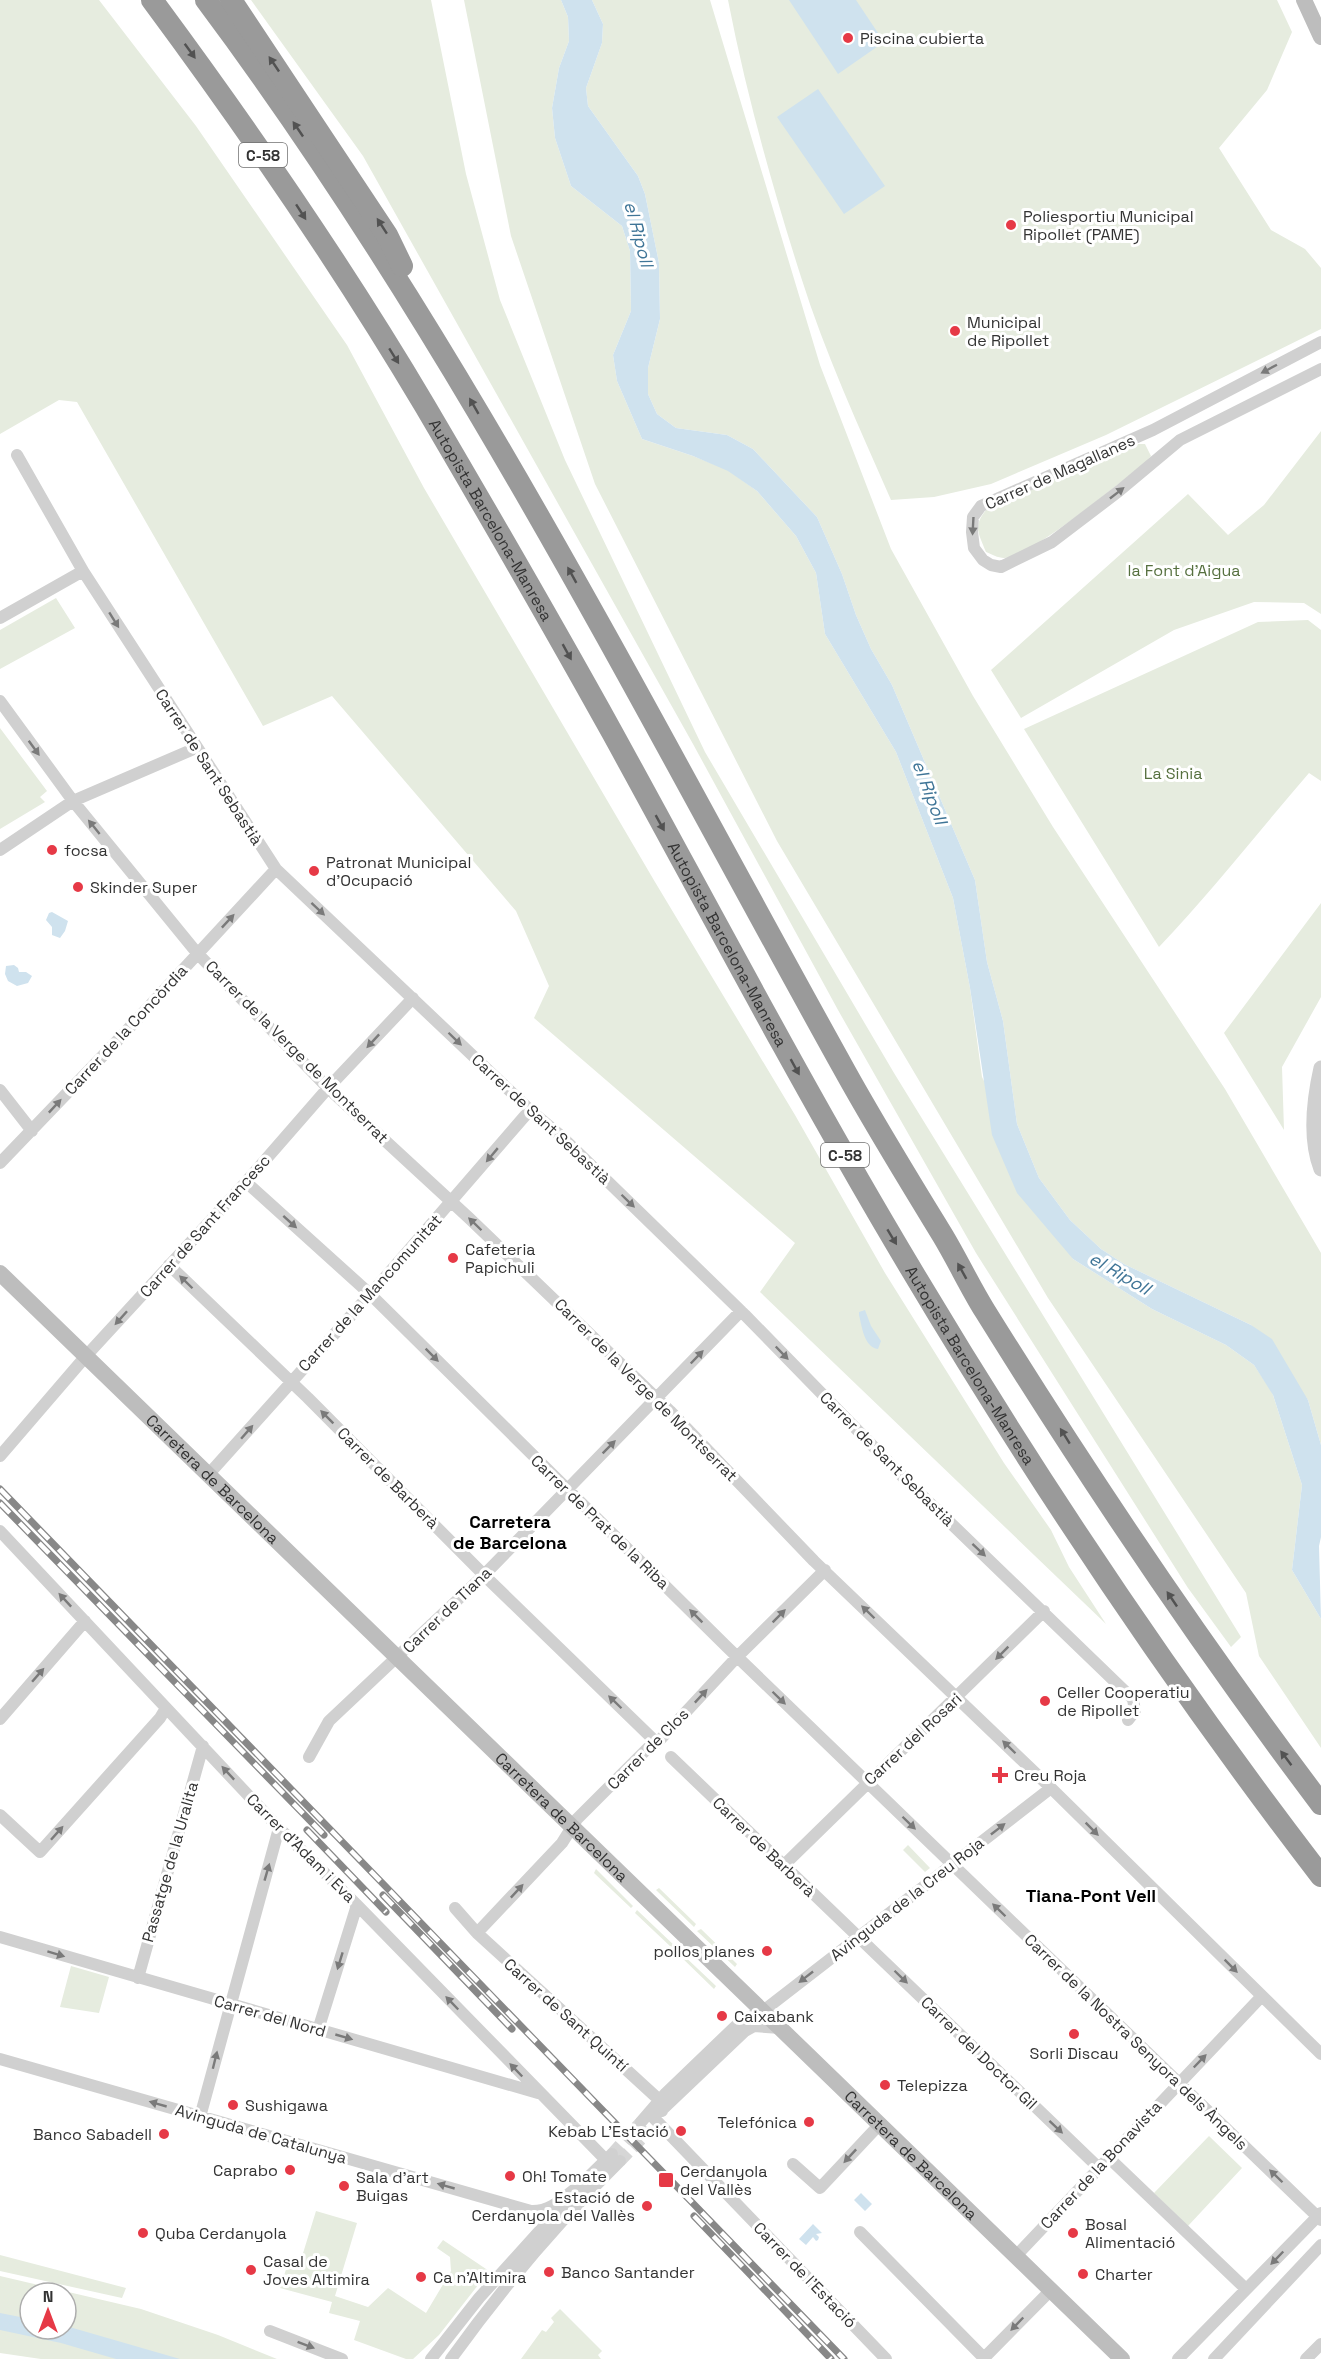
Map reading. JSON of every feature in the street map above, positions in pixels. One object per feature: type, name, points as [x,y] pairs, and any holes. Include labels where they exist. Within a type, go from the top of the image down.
[{"type":"highway","name":"Autopista Barcelona-Manresa","points":[[152,0],[274,170],[422,402],[616,739],[806,1087],[944,1324],[1053,1497],[1110,1581],[1224,1746],[1321,1876]]},
{"type":"highway","name":"C-58","points":[[206,0],[338,187],[444,354],[627,673],[846,1073],[982,1307],[1096,1486],[1200,1640],[1321,1804]]},
{"type":"highway","points":[[231,0],[387,235],[444,354]]},
{"type":"main road","points":[[1304,0],[1321,37]]},
{"type":"main road","name":"Carretera de Barcelona","points":[[0,1273],[747,1996],[755,2014],[780,2028],[1122,2359]]},
{"type":"street","name":"Carrer de Magallanes","points":[[1321,342],[1154,430],[981,506],[973,517],[974,548],[983,560],[1001,567],[1052,542],[1119,491],[1180,440],[1321,369]]},
{"type":"street","name":"Carrer de Sant Sebastià","points":[[17,455],[83,571],[276,869],[530,1110],[560,1135],[741,1311],[907,1481],[1133,1699],[1135,1711],[1128,1720]]},
{"type":"street","points":[[0,618],[83,571]]},
{"type":"street","name":"Carrer de la Verge de Montserrat","points":[[0,700],[73,801],[197,953],[328,1088],[670,1411],[825,1570],[1051,1788],[1321,2054]]},
{"type":"street","points":[[0,850],[73,801],[196,748]]},
{"type":"street","name":"Carrer de la Concòrdia","points":[[0,1163],[276,869]]},
{"type":"street","name":"Carrer de Sant Francesc","points":[[0,1456],[86,1356],[246,1182],[328,1088],[413,998]]},
{"type":"street","points":[[1321,1068],[1314,1114],[1315,1139],[1321,1169]]},
{"type":"street","points":[[0,1090],[32,1131]]},
{"type":"street","name":"Carrer de la Mancomunitat","points":[[208,1475],[530,1110]]},
{"type":"street","name":"Carrer de Prat de la Riba","points":[[246,1182],[370,1293],[737,1657],[952,1864]]},
{"type":"street","name":"Carrer de Barberà","points":[[169,1265],[657,1743]]},
{"type":"street","name":"Carrer de Tiana","points":[[309,1757],[329,1721],[484,1575],[741,1311]]},
{"type":"street","name":"Carrer d'Adam i Eva","points":[[0,1531],[279,1828],[541,2094],[613,2158]]},
{"type":"street","name":"Carrer de Clos","points":[[477,1933],[562,1843],[571,1827],[648,1748],[657,1743],[737,1657],[825,1570]]},
{"type":"street","name":"Carrer del Rosari","points":[[783,1866],[1044,1611]]},
{"type":"street","points":[[0,1719],[84,1621]]},
{"type":"street","points":[[0,1815],[40,1852],[160,1718],[166,1708]]},
{"type":"street","name":"Passatge de la Uralita","points":[[138,1978],[203,1746]]},
{"type":"street","name":"Carrer de Barberà","points":[[671,1757],[859,1936]]},
{"type":"street","name":"Avinguda de la Creu Roja","points":[[755,2014],[1051,1788]]},
{"type":"street","points":[[200,2116],[279,1828]]},
{"type":"street","name":"Carrer de la Nostra Senyora dels Àngels","points":[[952,1864],[1320,2216]]},
{"type":"street","points":[[318,2030],[357,1905]]},
{"type":"street","name":"Carrer de Sant Quintí","points":[[455,1908],[655,2113]]},
{"type":"street","name":"Carrer del Doctor Gil","points":[[859,1936],[1099,2168]]},
{"type":"street","name":"Carrer del Nord","points":[[0,1937],[541,2094]]},
{"type":"street","name":"Carrer de la Bonavista","points":[[1016,2256],[1261,1997]]},
{"type":"street","points":[[655,2113],[755,2014]]},
{"type":"street","points":[[655,2113],[745,2031],[754,2026],[780,2028]]},
{"type":"street","name":"Avinguda de Catalunya","points":[[0,2059],[541,2212],[552,2207],[613,2158]]},
{"type":"street","name":"Carrer de l'Estació","points":[[655,2113],[886,2359]]},
{"type":"street","points":[[793,2164],[820,2188],[880,2124]]},
{"type":"street","points":[[451,2359],[500,2293],[539,2251],[613,2158]]},
{"type":"street","points":[[1109,2158],[1246,2289]]},
{"type":"street","name":"Avinguda de Catalunya","points":[[431,2359],[479,2298],[580,2185]]},
{"type":"street","points":[[523,2208],[529,2213],[539,2251]]},
{"type":"street","points":[[1178,2359],[1320,2216]]},
{"type":"street","points":[[860,2232],[984,2359],[1051,2290]]},
{"type":"street","points":[[1214,2359],[1321,2245]]},
{"type":"street","points":[[442,2359],[497,2287],[539,2251]]},
{"type":"street","points":[[270,2331],[342,2359]]},
{"type":"street","points":[[1306,2359],[1321,2344]]},
{"type":"green space","points":[[0,0],[99,0],[196,126],[347,345],[424,488],[655,882],[795,1115],[885,1273],[1004,1463],[1051,1530],[1069,1567],[1106,1624],[760,1292],[795,1243],[534,1018],[549,986],[516,911],[332,696],[263,726],[77,402],[59,400],[0,434]]},
{"type":"green space","points":[[251,0],[431,0],[466,174],[500,300],[565,460],[705,752],[894,1073],[1241,1637],[1231,1647],[1188,1588],[976,1253],[838,1010],[693,744],[363,156]]},
{"type":"green space","points":[[464,0],[561,0],[568,17],[569,41],[559,68],[552,108],[555,138],[571,186],[622,226],[630,251],[631,311],[613,355],[617,381],[642,439],[728,470],[757,491],[796,536],[816,573],[825,634],[896,752],[953,898],[970,988],[982,1077],[1073,1259],[1152,1309],[1226,1345],[1254,1365],[1272,1392],[1302,1485],[1292,1570],[1321,1619],[1321,1748],[1259,1656],[1246,1593],[1048,1298],[777,841],[595,484],[511,236]]},
{"type":"green space","points":[[592,0],[710,0],[820,365],[891,549],[973,696],[1053,827],[1225,1089],[1321,1253],[1321,1445],[1308,1400],[1251,1325],[1124,1264],[1101,1249],[1070,1220],[1039,1178],[1017,1124],[1003,1021],[987,962],[975,880],[892,685],[871,649],[856,615],[842,574],[817,517],[753,449],[727,435],[676,428],[657,414],[648,394],[648,368],[660,319],[659,263],[645,194],[638,176],[588,106],[586,88],[602,43],[603,24]]},
{"type":"green space","name":"Poliesportiu Municipal Ripollet (PAME)","points":[[728,0],[1277,0],[1292,32],[1267,90],[1219,148],[1271,230],[1305,249],[1321,268],[1321,329],[1106,435],[991,484],[934,497],[891,500],[810,305],[760,139]]},
{"type":"green space","name":"la Font d'Aigua","points":[[1321,431],[1321,614],[1304,603],[1254,602],[1174,630],[1021,718],[991,670],[1188,494],[1228,535],[1264,505]]},
{"type":"green space","points":[[1138,444],[1145,444],[1151,456],[1145,463],[1053,533],[1016,555],[1002,558],[986,552],[979,535],[978,525],[987,509]]},
{"type":"green space","points":[[56,598],[75,628],[0,669],[0,630]]},
{"type":"green space","name":"La Sinia","points":[[1308,620],[1321,630],[1321,781],[1309,773],[1217,883],[1159,947],[1024,729],[1258,622]]},
{"type":"green space","points":[[0,728],[47,791],[40,797],[45,802],[0,829]]},
{"type":"green space","points":[[1321,903],[1321,997],[1282,1067],[1284,1130],[1224,1033]]},
{"type":"green space","points":[[908,1845],[930,1868],[925,1872],[903,1850]]},
{"type":"green space","points":[[596,1869],[633,1906],[631,1908],[594,1873]]},
{"type":"green space","points":[[659,1888],[696,1924],[694,1927],[656,1890]]},
{"type":"green space","points":[[637,1910],[676,1947],[672,1948],[635,1913]]},
{"type":"green space","points":[[701,1929],[737,1964],[735,1967],[697,1931]]},
{"type":"green space","points":[[679,1951],[716,1986],[714,1989],[677,1953]]},
{"type":"green space","points":[[71,1966],[109,1977],[99,2013],[60,2007]]},
{"type":"green space","points":[[1209,2136],[1242,2168],[1188,2226],[1154,2193]]},
{"type":"green space","points":[[316,2211],[357,2223],[335,2296],[368,2307],[388,2288],[426,2313],[451,2271],[450,2257],[437,2248],[443,2240],[489,2271],[439,2335],[413,2359],[406,2359],[354,2340],[360,2321],[329,2313],[332,2302],[280,2288],[289,2260],[300,2263]]},
{"type":"green space","points":[[0,2255],[126,2288],[122,2298],[78,2288],[78,2281],[45,2281],[0,2271]]},
{"type":"green space","points":[[0,2276],[21,2281],[18,2281],[18,2341],[78,2341],[78,2294],[141,2309],[218,2335],[277,2359],[41,2359],[0,2353]]},
{"type":"green space","points":[[560,2309],[602,2351],[598,2355],[601,2359],[521,2359],[542,2330],[546,2332],[554,2322],[551,2318]]},
{"type":"water","name":"el Ripoll","points":[[561,0],[592,0],[603,24],[602,43],[586,88],[588,106],[638,176],[645,194],[659,263],[660,319],[648,368],[648,394],[657,414],[676,428],[727,435],[753,449],[817,517],[842,574],[856,615],[871,649],[892,685],[975,880],[987,962],[1003,1021],[1017,1124],[1039,1178],[1070,1220],[1101,1249],[1124,1264],[1251,1325],[1272,1339],[1308,1400],[1321,1445],[1321,1537],[1319,1546],[1321,1619],[1292,1570],[1302,1485],[1273,1395],[1254,1365],[1226,1345],[1152,1309],[1073,1259],[1017,1193],[992,1135],[970,988],[953,898],[896,752],[825,634],[816,573],[796,536],[757,491],[728,471],[693,456],[642,439],[617,381],[613,355],[631,311],[630,251],[622,226],[571,186],[555,138],[552,108],[559,68],[569,41],[568,17]]},
{"type":"water","name":"Piscina cubierta","points":[[789,0],[856,0],[884,42],[838,74]]},
{"type":"water","points":[[818,89],[885,186],[844,214],[777,117]]},
{"type":"water","points":[[52,912],[68,921],[60,938],[52,935],[52,927],[46,920]]},
{"type":"water","points":[[14,965],[19,972],[26,972],[32,976],[28,983],[17,986],[8,981],[5,974],[6,966]]},
{"type":"water","points":[[865,1310],[871,1326],[881,1341],[878,1349],[870,1345],[864,1336],[859,1312]]},
{"type":"water","points":[[861,2193],[872,2204],[865,2211],[854,2200]]},
{"type":"water","points":[[813,2224],[822,2233],[816,2234],[819,2237],[818,2240],[816,2241],[813,2237],[806,2245],[799,2239]]},
{"type":"water","points":[[0,2313],[18,2317],[18,2334],[0,2330]]},
{"type":"water","points":[[78,2329],[180,2359],[116,2359],[52,2341],[78,2341]]},
{"type":"tunnel","points":[[612,2154],[641,2122]]},
{"type":"tunnel","points":[[620,2161],[650,2130]]},
{"type":"railway","points":[[0,1489],[844,2359]]},
{"type":"railway","points":[[0,1503],[324,1835]]},
{"type":"railway","points":[[307,1830],[386,1912]]},
{"type":"railway","points":[[383,1895],[512,2029]]},
{"type":"railway","points":[[694,2216],[831,2359]]},
{"type":"place","name":"Piscina cubierta","points":[[848,38]]},
{"type":"place","name":"Poliesportiu Municipal Ripollet (PAME)","points":[[1011,225]]},
{"type":"place","name":"Municipal de Ripollet","points":[[955,331]]},
{"type":"place","name":"focsa","points":[[52,850]]},
{"type":"place","name":"Patronat Municipal d'Ocupació","points":[[314,871]]},
{"type":"place","name":"Skinder Super","points":[[78,887]]},
{"type":"place","name":"Cafeteria Papichuli","points":[[453,1258]]},
{"type":"place","name":"Celler Cooperatiu de Ripollet","points":[[1045,1701]]},
{"type":"place","name":"Creu Roja","points":[[1000,1775]]},
{"type":"place","name":"pollos planes","points":[[767,1951]]},
{"type":"place","name":"Caixabank","points":[[722,2016]]},
{"type":"place","name":"Sorli Discau","points":[[1074,2034]]},
{"type":"place","name":"Telepizza","points":[[885,2085]]},
{"type":"place","name":"Sushigawa","points":[[233,2105]]},
{"type":"place","name":"Telefónica","points":[[809,2122]]},
{"type":"place","name":"Kebab L'Estació","points":[[681,2131]]},
{"type":"place","name":"Banco Sabadell","points":[[164,2134]]},
{"type":"place","name":"Caprabo","points":[[290,2170]]},
{"type":"place","name":"Oh! Tomate","points":[[510,2176]]},
{"type":"place","name":"Cerdanyola del Vallès","points":[[666,2180]]},
{"type":"place","name":"Sala d'art Buigas","points":[[344,2186]]},
{"type":"place","name":"Estació de Cerdanyola del Vallès","points":[[647,2206]]},
{"type":"place","name":"Quba Cerdanyola","points":[[143,2233]]},
{"type":"place","name":"Bosal Alimentació","points":[[1073,2233]]},
{"type":"place","name":"Casal de Joves Altimira","points":[[251,2270]]},
{"type":"place","name":"Banco Santander","points":[[549,2272]]},
{"type":"place","name":"Charter","points":[[1083,2274]]},
{"type":"place","name":"Ca n'Altimira","points":[[421,2277]]},
{"type":"district","name":"Carretera de Barcelona","points":[[510,1531]]},
{"type":"district","name":"Tiana-Pont Vell","points":[[1091,1895]]}]
